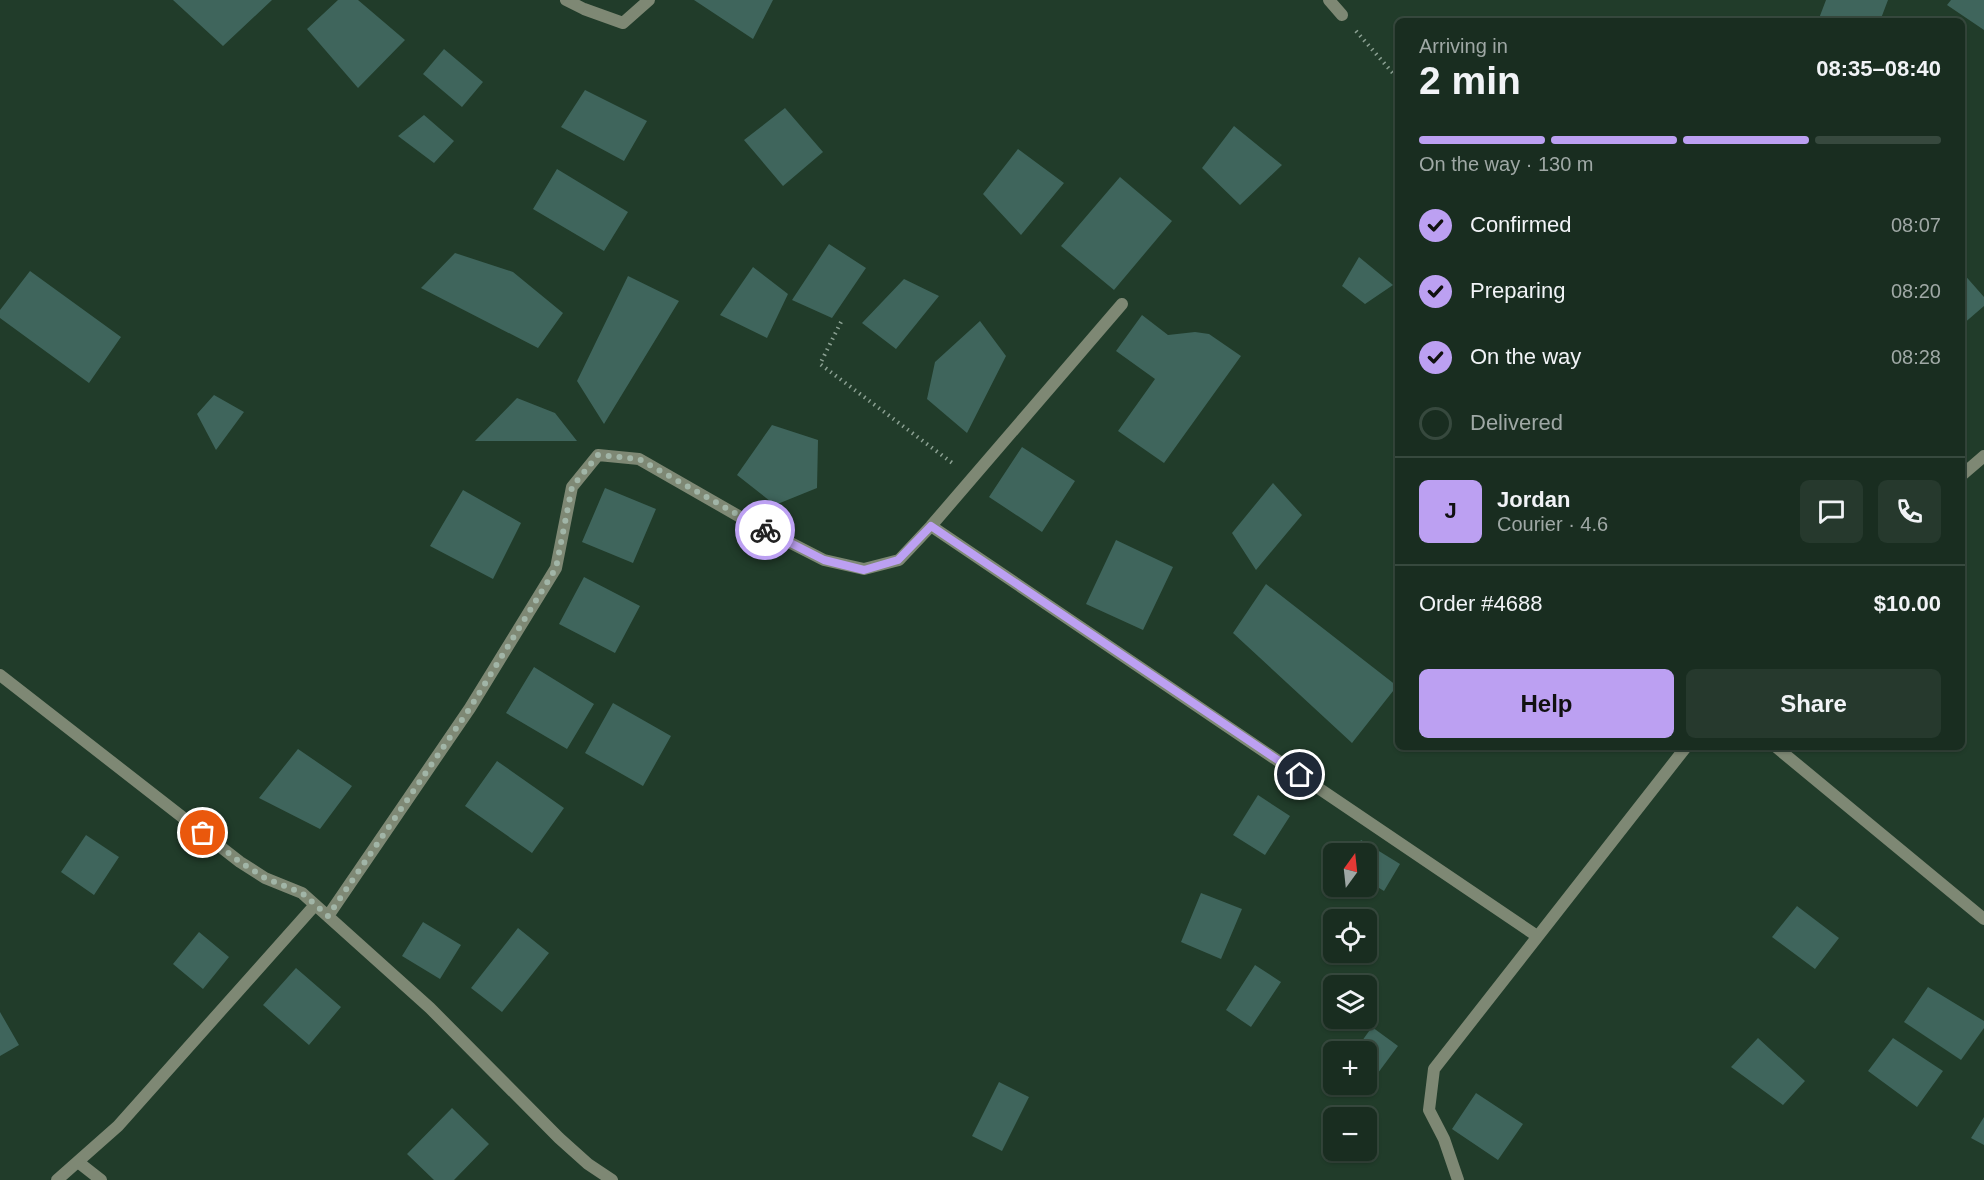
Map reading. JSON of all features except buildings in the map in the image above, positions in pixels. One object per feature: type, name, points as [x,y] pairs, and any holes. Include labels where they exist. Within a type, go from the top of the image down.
[{"type":"street","points":[[566,0],[623,23],[649,0]]},
{"type":"street","points":[[1329,0],[1342,15]]},
{"type":"street","points":[[328,916],[470,708],[556,568],[572,487],[598,455],[639,459],[742,518],[824,560],[864,570],[898,560],[931,526],[1122,304]]},
{"type":"street","points":[[1965,472],[1984,456]]},
{"type":"street","points":[[931,526],[1537,936]]},
{"type":"street","points":[[0,675],[240,862],[265,878],[302,893],[430,1008],[559,1138],[588,1164],[612,1180]]},
{"type":"street","points":[[1458,1180],[1444,1139],[1429,1110],[1434,1069],[1684,750]]},
{"type":"street","points":[[1780,750],[1984,919]]},
{"type":"street","points":[[57,1180],[118,1126],[315,905]]},
{"type":"street","points":[[78,1162],[100,1180]]},
{"type":"path","points":[[1342,15],[1395,76]]},
{"type":"path","points":[[841,322],[820,364],[973,478]]},
{"type":"way so far","points":[[203,833],[265,878],[302,893],[328,916],[470,708],[556,568],[572,487],[598,455],[639,459],[765,530]]},
{"type":"route","points":[[765,530],[824,560],[864,570],[898,560],[931,526],[1300,775]]}]
